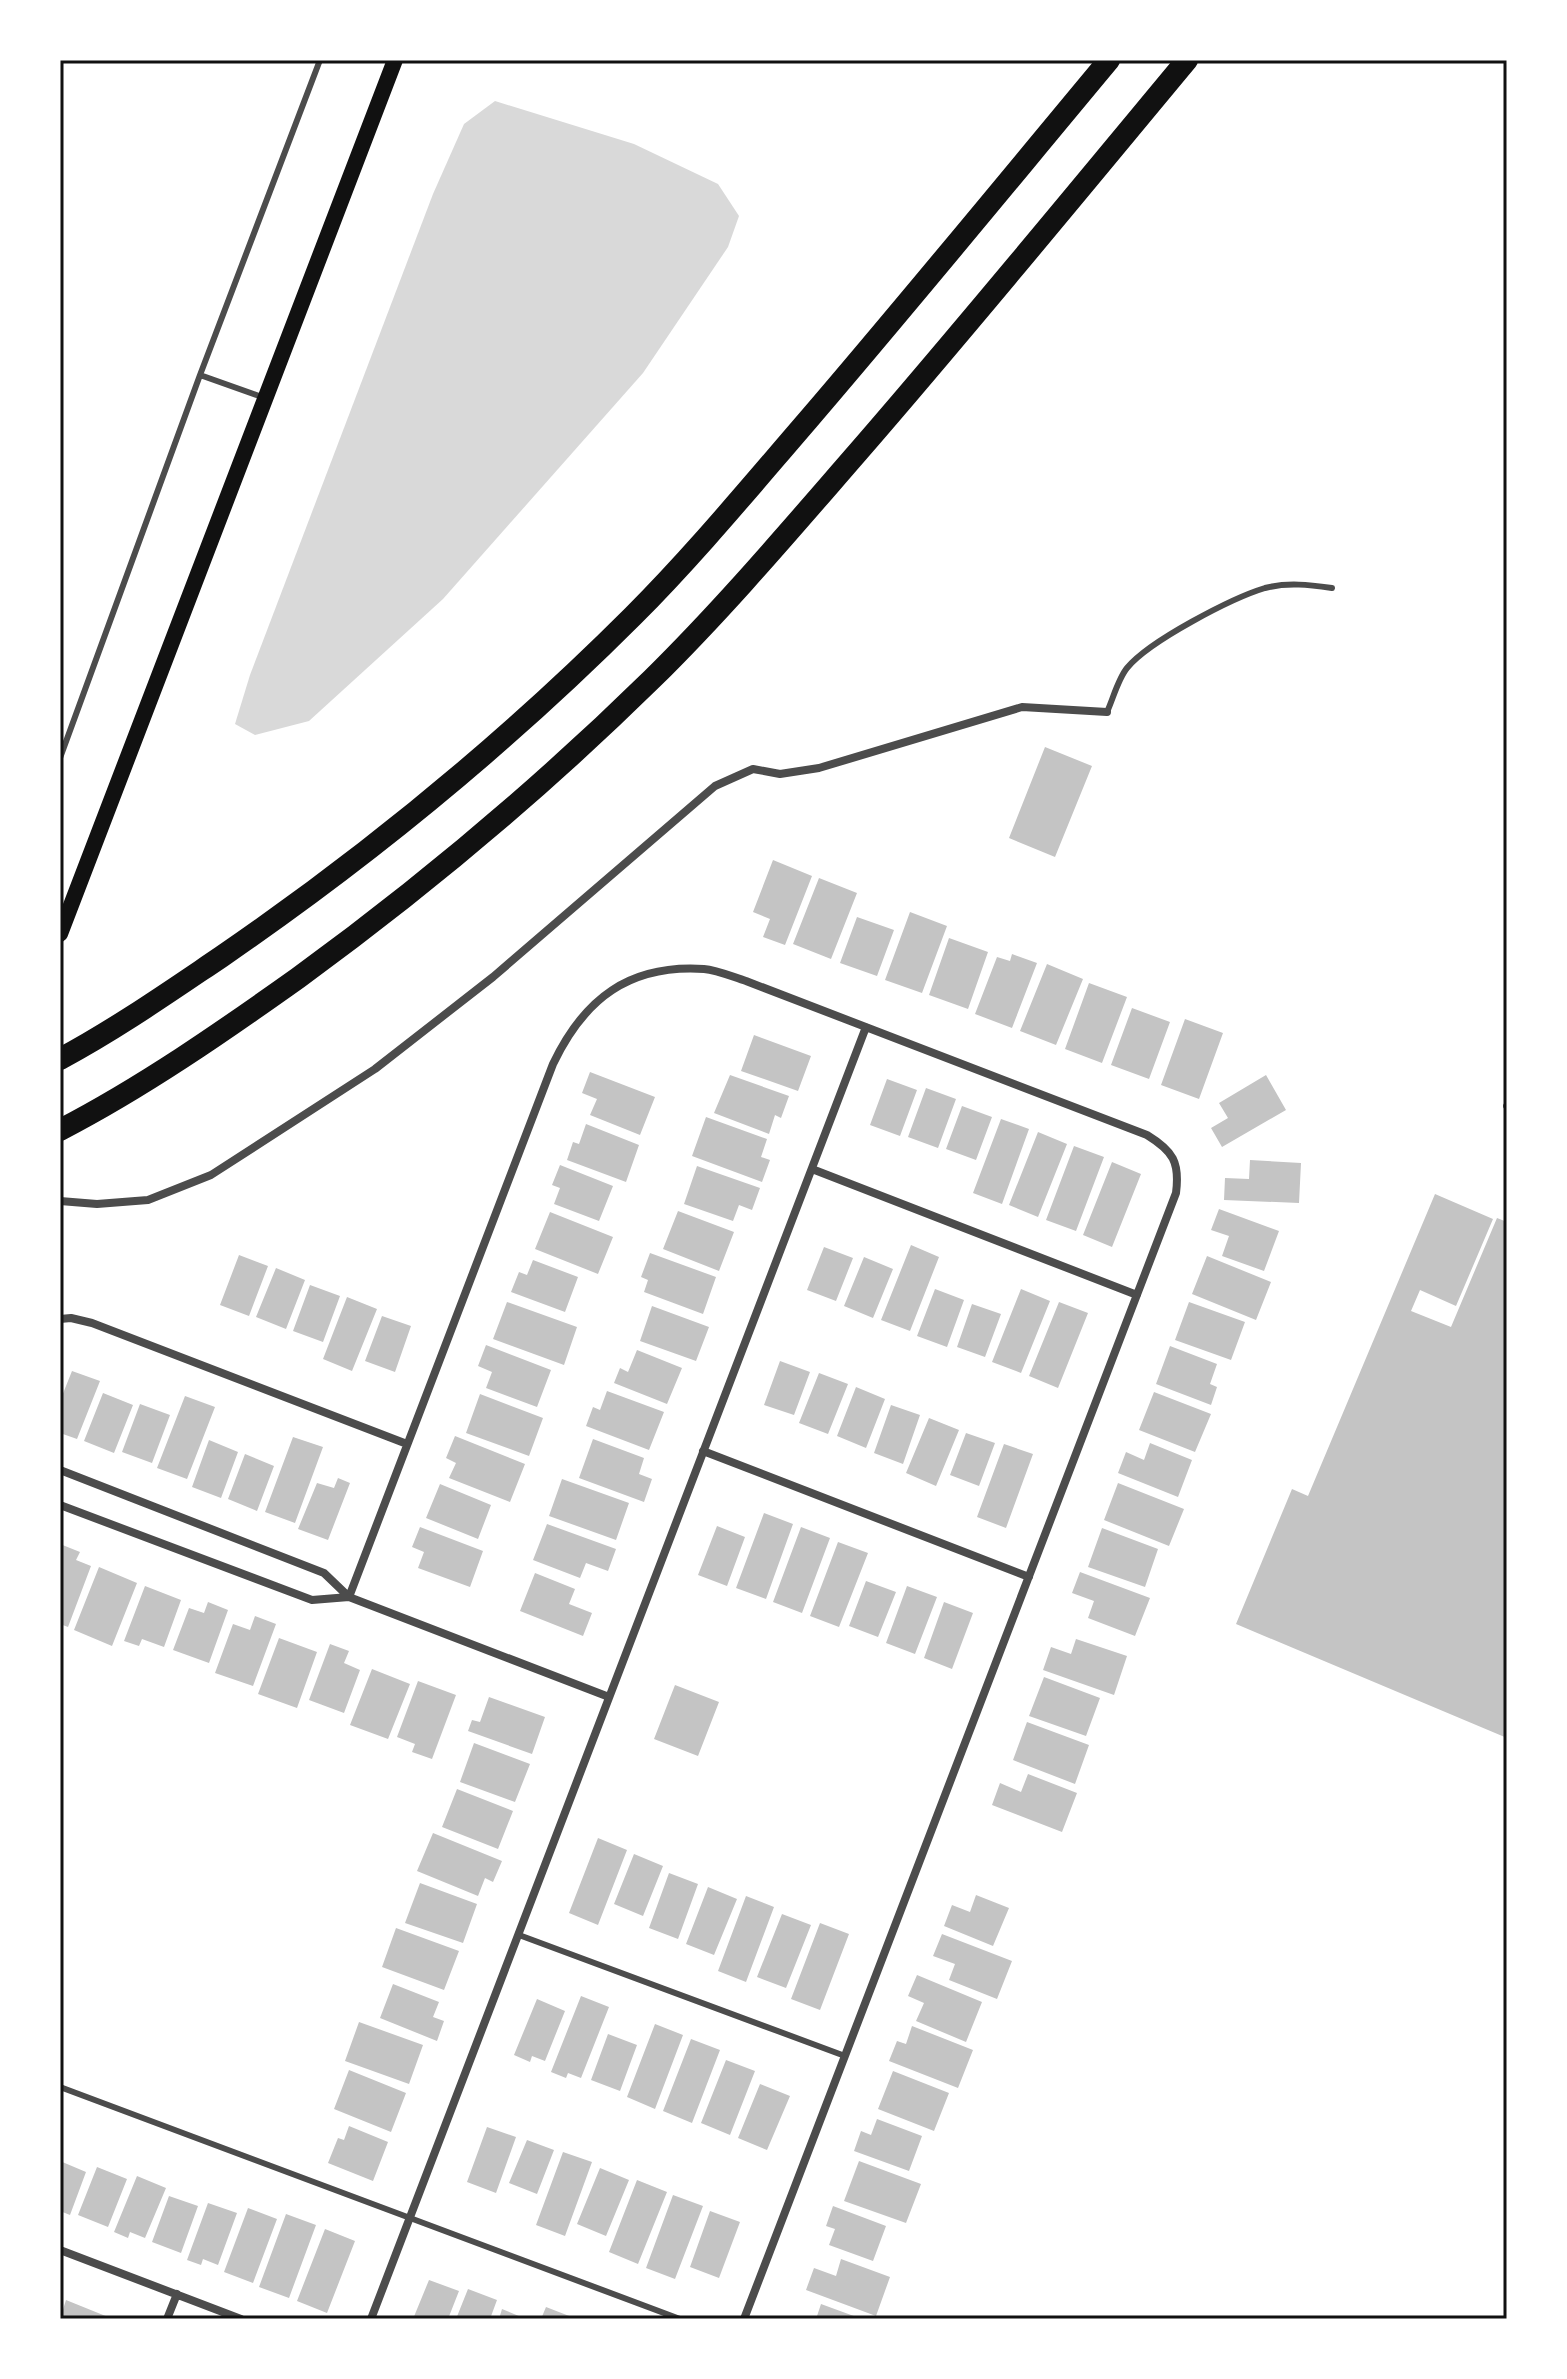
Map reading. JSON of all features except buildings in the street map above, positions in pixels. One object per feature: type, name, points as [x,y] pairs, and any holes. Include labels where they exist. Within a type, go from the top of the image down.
[{"type":"highway","points":[[65,1056],[220,958],[384,838],[520,723],[634,615],[753,484],[1109,60]]},
{"type":"highway","points":[[70,1125],[226,1030],[340,947],[447,864],[653,678],[757,568],[826,489],[1187,60]]},
{"type":"main road","points":[[60,934],[395,60]]},
{"type":"street","points":[[60,1201],[97,1204],[148,1200],[211,1175],[375,1069],[493,977],[715,786],[753,769],[780,774],[819,768],[1022,707],[1107,712]]},
{"type":"street","points":[[349,1597],[553,1064],[581,1015],[608,991],[639,976],[668,970],[706,969],[1147,1135],[1165,1147],[1176,1163],[1176,1193],[744,2319]]},
{"type":"street","points":[[371,2319],[866,1027]]},
{"type":"street","points":[[812,1169],[1137,1295]]},
{"type":"street","points":[[60,1319],[92,1323],[407,1444]]},
{"type":"street","points":[[703,1451],[1029,1577]]},
{"type":"street","points":[[60,1470],[324,1573],[349,1597],[609,1697]]},
{"type":"street","points":[[60,1505],[312,1600],[349,1597]]},
{"type":"street","points":[[60,2250],[241,2319]]},
{"type":"street","points":[[167,2319],[177,2294]]},
{"type":"lane","points":[[60,758],[200,375],[320,60]]},
{"type":"lane","points":[[200,375],[266,398]]},
{"type":"lane","points":[[1107,712],[1127,668],[1167,636],[1265,588],[1296,583],[1332,588]]},
{"type":"lane","points":[[519,1935],[845,2056]]},
{"type":"lane","points":[[60,2087],[680,2319]]},
{"type":"shaded area","points":[[495,101],[634,144],[718,184],[739,216],[728,247],[643,373],[443,599],[309,721],[255,735],[235,724],[250,675],[433,194],[464,124]]}]
